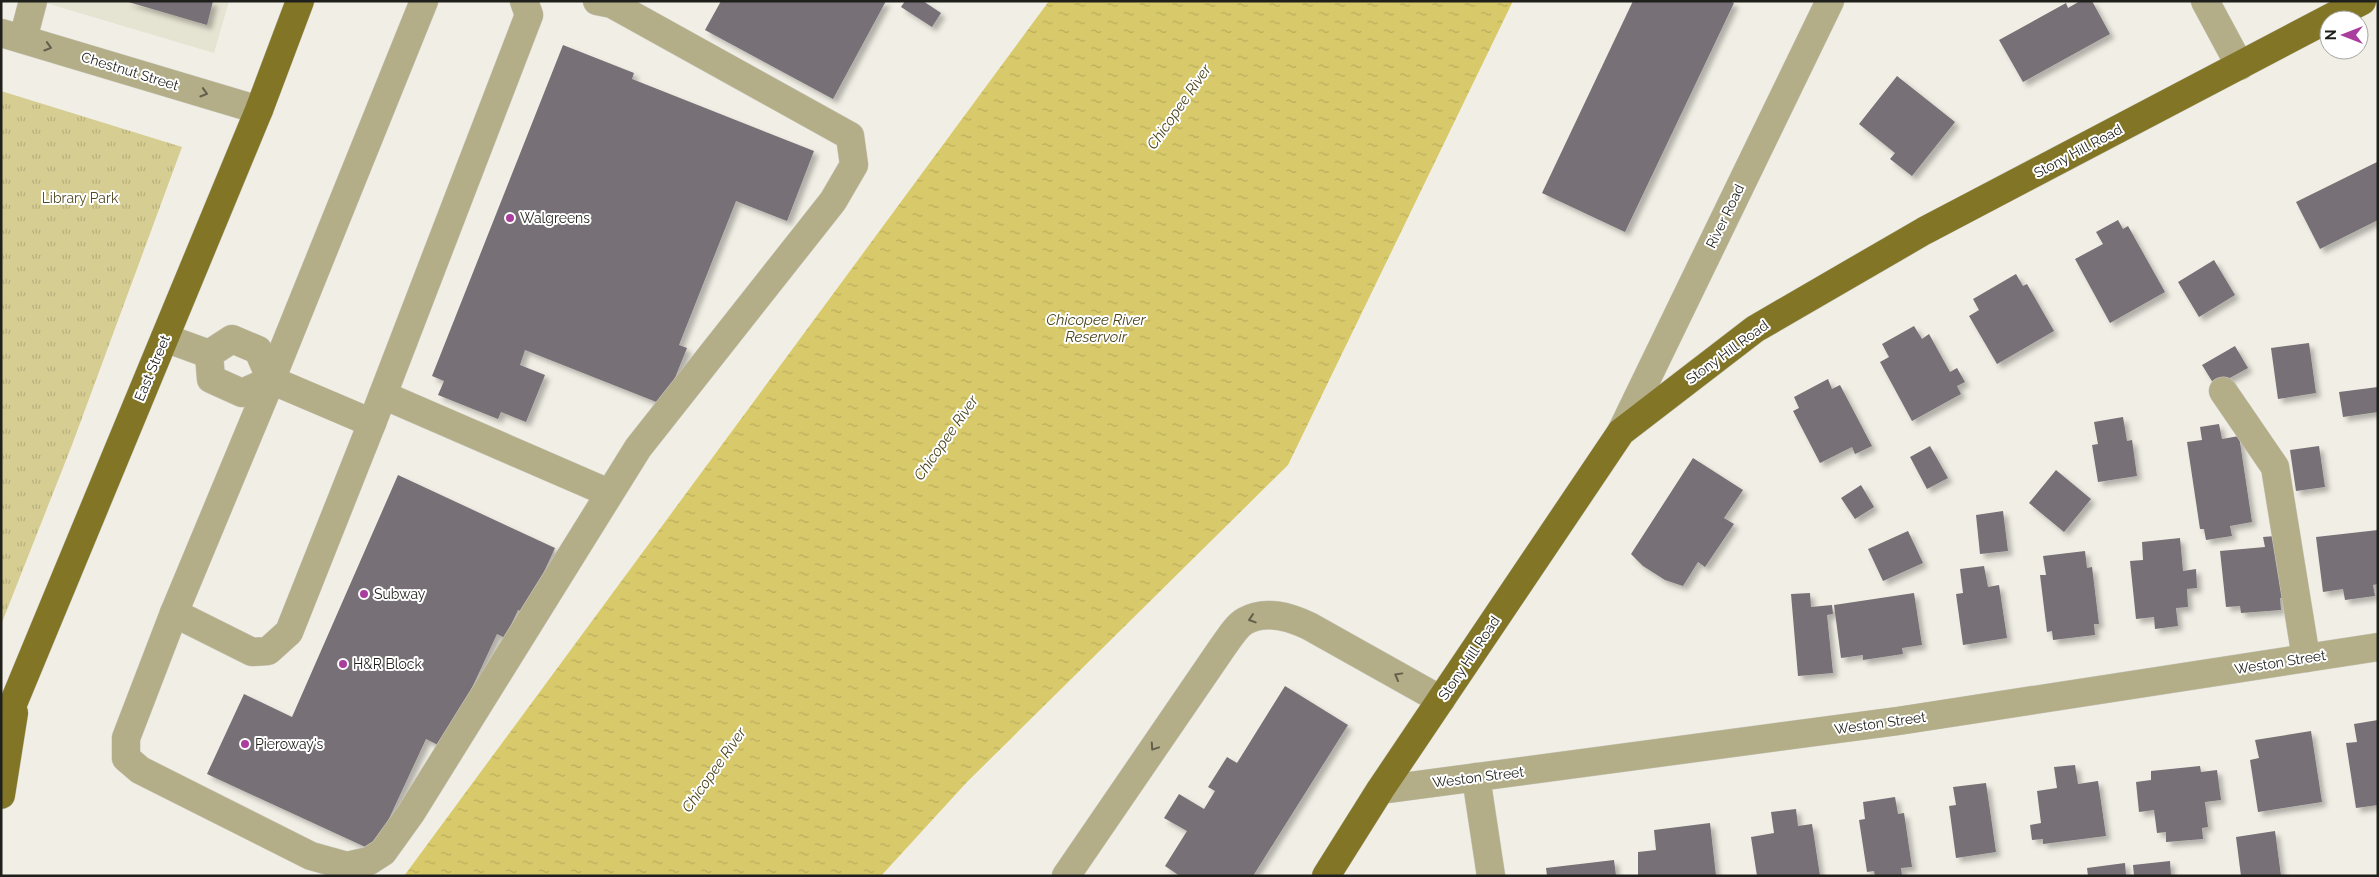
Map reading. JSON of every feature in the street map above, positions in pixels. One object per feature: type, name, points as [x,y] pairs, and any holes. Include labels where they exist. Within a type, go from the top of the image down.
[{"type":"main road","name":"East Street","points":[[1,733],[9,689],[165,338],[259,110],[300,1]]},
{"type":"main road","name":"Stony Hill Road","points":[[1326,876],[1380,790],[1621,432],[1754,329],[1924,232],[2362,1]]},
{"type":"main road","points":[[1,795],[9,689]]},
{"type":"street","points":[[12,36],[33,1]]},
{"type":"street","points":[[424,1],[174,614],[126,738],[126,758],[140,770],[311,856],[347,866],[369,861],[383,852],[411,813],[638,448],[833,201],[854,165],[850,136],[612,4],[597,1]]},
{"type":"street","points":[[174,614],[252,652],[268,652],[289,632],[372,424],[529,15],[524,1]]},
{"type":"street","name":"River Road","points":[[1621,432],[1830,1]]},
{"type":"street","points":[[2206,1],[2240,66]]},
{"type":"street","name":"Chestnut Street","points":[[12,36],[259,110]]},
{"type":"street","points":[[165,338],[208,354]]},
{"type":"street","points":[[208,354],[232,339],[258,350],[271,380],[372,424]]},
{"type":"street","points":[[208,354],[211,379],[242,393],[271,380]]},
{"type":"street","points":[[2223,391],[2275,467],[2306,658]]},
{"type":"street","points":[[383,395],[609,493]]},
{"type":"street","points":[[1066,876],[1222,648],[1244,621],[1264,615],[1288,616],[1441,700]]},
{"type":"street","name":"Weston Street","points":[[1380,790],[1898,721],[2378,648]]},
{"type":"street","points":[[1476,777],[1490,876]]},
{"type":"shaded area","points":[[39,1],[229,1],[214,53]]},
{"type":"green space","name":"Library Park","points":[[1,91],[182,147],[72,445],[1,625]]},
{"type":"water","name":"Chicopee River Reservoir","points":[[1049,1],[1513,1],[1288,465],[967,782],[881,876],[404,876]]},
{"type":"building","points":[[125,1],[213,1],[207,25]]},
{"type":"building","points":[[721,1],[886,1],[833,99],[705,30]]},
{"type":"building","points":[[905,1],[923,1],[941,13],[932,27],[901,7]]},
{"type":"building","points":[[1633,1],[1730,1],[1734,3],[1625,232],[1542,193]]},
{"type":"building","points":[[2080,1],[2092,1],[2110,34],[2023,82],[1999,40],[2066,3],[2068,8]]},
{"type":"building","points":[[563,45],[634,73],[632,79],[814,151],[787,221],[736,201],[679,345],[687,348],[664,405],[525,350],[520,365],[545,375],[526,422],[501,412],[498,419],[438,395],[444,381],[432,376]]},
{"type":"building","points":[[1897,76],[1955,122],[1912,176],[1890,159],[1895,153],[1859,124]]},
{"type":"building","points":[[2377,162],[2378,220],[2320,249],[2296,202]]},
{"type":"building","points":[[2118,220],[2123,229],[2128,226],[2165,292],[2110,323],[2075,259],[2103,244],[2096,232]]},
{"type":"building","points":[[2214,260],[2235,295],[2199,317],[2178,282]]},
{"type":"building","points":[[2016,274],[2023,286],[2027,284],[2054,331],[1997,364],[1969,316],[1979,310],[1973,299]]},
{"type":"building","points":[[1914,326],[1922,339],[1929,334],[1950,372],[1957,368],[1965,382],[1957,386],[1961,394],[1912,421],[1880,362],[1889,357],[1882,344]]},
{"type":"building","points":[[2309,343],[2316,393],[2278,399],[2271,348]]},
{"type":"building","points":[[2235,346],[2248,368],[2215,386],[2202,365]]},
{"type":"building","points":[[1828,379],[1832,389],[1840,385],[1872,446],[1855,454],[1852,447],[1820,463],[1793,411],[1799,408],[1794,397]]},
{"type":"building","points":[[2378,387],[2378,412],[2343,417],[2339,392]]},
{"type":"building","points":[[2123,417],[2127,441],[2132,440],[2137,476],[2098,482],[2092,445],[2098,444],[2094,422]]},
{"type":"building","points":[[2219,424],[2222,439],[2239,436],[2252,522],[2230,526],[2232,536],[2206,540],[2204,529],[2200,529],[2187,442],[2202,440],[2200,427]]},
{"type":"building","points":[[1930,446],[1948,478],[1927,489],[1910,457]]},
{"type":"building","points":[[2319,446],[2325,487],[2296,491],[2290,450]]},
{"type":"building","points":[[1693,458],[1743,490],[1724,518],[1734,524],[1705,567],[1698,562],[1683,586],[1665,580],[1643,566],[1631,554]]},
{"type":"building","points":[[2056,470],[2091,499],[2064,532],[2029,503]]},
{"type":"building","points":[[398,475],[555,548],[525,613],[518,610],[505,638],[497,634],[444,748],[426,739],[374,851],[207,774],[244,694],[292,717]]},
{"type":"building","points":[[1861,485],[1874,507],[1855,519],[1841,498]]},
{"type":"building","points":[[2003,511],[2008,551],[1980,554],[1976,515]]},
{"type":"building","points":[[2378,530],[2378,584],[2373,585],[2375,596],[2345,600],[2343,589],[2323,592],[2316,537]]},
{"type":"building","points":[[1908,531],[1923,563],[1883,581],[1868,549]]},
{"type":"building","points":[[2275,536],[2289,597],[2280,598],[2281,610],[2241,613],[2240,606],[2226,607],[2220,551],[2265,547],[2263,537]]},
{"type":"building","points":[[2180,538],[2183,571],[2196,569],[2197,588],[2187,589],[2188,607],[2176,608],[2178,626],[2155,629],[2154,617],[2136,619],[2130,561],[2143,560],[2142,542]]},
{"type":"building","points":[[2085,551],[2087,568],[2092,567],[2099,624],[2094,624],[2095,635],[2053,640],[2052,631],[2047,632],[2040,575],[2046,575],[2043,556]]},
{"type":"building","points":[[1984,566],[1988,587],[1999,585],[2007,638],[1963,645],[1956,594],[1963,593],[1960,569]]},
{"type":"building","points":[[1810,593],[1811,607],[1832,605],[1833,614],[1827,615],[1833,673],[1798,676],[1791,594]]},
{"type":"building","points":[[1914,593],[1922,645],[1902,648],[1903,654],[1863,660],[1863,655],[1841,658],[1834,605]]},
{"type":"building","points":[[1285,686],[1348,725],[1253,876],[1180,876],[1165,866],[1187,831],[1164,818],[1179,794],[1204,809],[1215,791],[1208,787],[1227,757],[1237,763]]},
{"type":"building","points":[[2378,720],[2378,805],[2356,808],[2346,743],[2357,742],[2354,724]]},
{"type":"building","points":[[2311,731],[2322,802],[2258,812],[2250,760],[2259,758],[2255,740]]},
{"type":"building","points":[[2075,765],[2078,784],[2098,781],[2106,836],[2043,844],[2043,839],[2032,840],[2030,825],[2041,823],[2037,791],[2057,788],[2054,767]]},
{"type":"building","points":[[2200,766],[2201,772],[2217,770],[2221,800],[2205,802],[2208,827],[2202,828],[2203,839],[2166,842],[2166,832],[2157,833],[2154,810],[2139,812],[2136,782],[2151,780],[2151,771]]},
{"type":"building","points":[[1986,783],[1996,852],[1956,858],[1949,806],[1956,805],[1953,787]]},
{"type":"building","points":[[1895,797],[1898,814],[1904,813],[1912,867],[1901,868],[1902,876],[1875,876],[1874,871],[1867,872],[1859,820],[1865,819],[1863,802]]},
{"type":"building","points":[[1796,809],[1798,826],[1812,824],[1820,876],[1757,876],[1751,837],[1774,833],[1771,812]]},
{"type":"building","points":[[1710,823],[1716,876],[1638,876],[1638,852],[1656,850],[1654,830]]},
{"type":"building","points":[[2275,831],[2281,876],[2241,876],[2236,837]]},
{"type":"building","points":[[1614,860],[1616,876],[1547,876],[1546,868]]},
{"type":"building","points":[[2170,861],[2171,876],[2134,876],[2133,865]]},
{"type":"building","points":[[2125,863],[2126,876],[2088,876],[2087,868]]},
{"type":"place","name":"Walgreens","points":[[510,218]]},
{"type":"place","name":"Subway","points":[[364,594]]},
{"type":"place","name":"H&R Block","points":[[343,664]]},
{"type":"place","name":"Pieroway's","points":[[245,744]]},
{"type":"water label","name":"Chicopee River","points":[[1179,107]]},
{"type":"water label","name":"Chicopee River","points":[[946,438]]},
{"type":"water label","name":"Chicopee River","points":[[714,770]]}]
